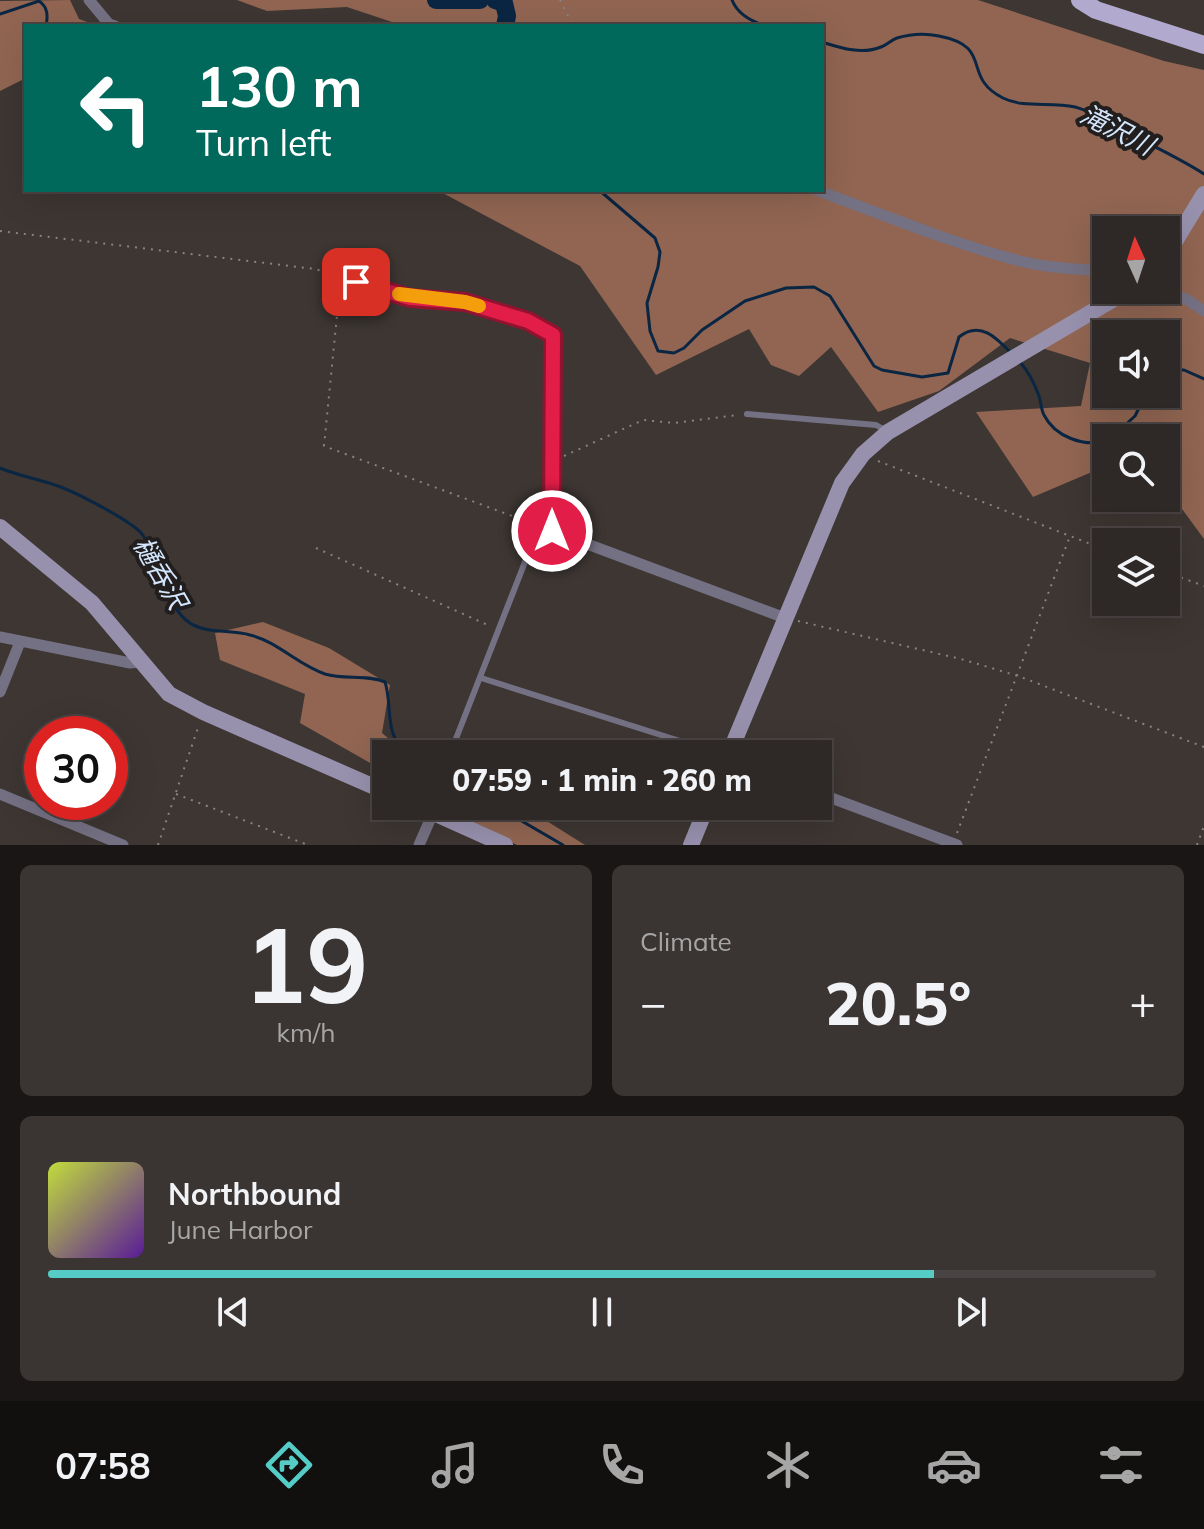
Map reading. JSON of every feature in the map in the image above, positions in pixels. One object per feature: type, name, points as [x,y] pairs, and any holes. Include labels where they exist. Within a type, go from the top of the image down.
[{"type":"main road","points":[[1080,0],[1096,10],[1204,45]]},
{"type":"street","points":[[89,0],[109,24]]},
{"type":"street","points":[[821,192],[932,234],[1022,261],[1056,268],[1092,270]]},
{"type":"street","points":[[1180,235],[1204,194]]},
{"type":"street","points":[[341,276],[410,298],[465,302],[528,321],[553,335],[552,531]]},
{"type":"street","points":[[1180,297],[1204,311]]},
{"type":"street","points":[[735,740],[842,483],[863,454],[888,432],[1105,304]]},
{"type":"street","points":[[539,526],[785,618]]},
{"type":"street","points":[[0,527],[92,603],[169,694],[372,786]]},
{"type":"street","points":[[0,637],[130,663],[140,662]]},
{"type":"street","points":[[0,692],[20,642]]},
{"type":"street","points":[[0,794],[123,845]]},
{"type":"street","points":[[832,798],[955,844]]},
{"type":"street","points":[[419,845],[426,820]]},
{"type":"street","points":[[454,820],[505,845]]},
{"type":"street","points":[[691,845],[701,820]]},
{"type":"lane","points":[[747,414],[876,425],[888,432]]},
{"type":"lane","points":[[456,740],[539,526]]},
{"type":"lane","points":[[481,678],[677,740]]},
{"type":"path","points":[[560,0],[572,24]]},
{"type":"path","points":[[0,231],[315,269],[341,276],[324,446],[539,526]]},
{"type":"path","points":[[552,461],[643,420],[674,423],[747,414]]},
{"type":"path","points":[[863,454],[1092,545]]},
{"type":"path","points":[[955,844],[1070,536]]},
{"type":"path","points":[[316,548],[499,630]]},
{"type":"path","points":[[1180,577],[1204,586]]},
{"type":"path","points":[[785,618],[961,659],[1018,676],[1204,747]]},
{"type":"path","points":[[158,845],[203,712]]},
{"type":"path","points":[[176,794],[308,845]]},
{"type":"path","points":[[1197,845],[1204,826]]},
{"type":"shaded area","points":[[70,0],[79,19],[93,24],[24,24],[24,79],[0,91],[0,1]]},
{"type":"shaded area","points":[[237,0],[978,0],[1164,61],[1204,70],[1204,539],[1180,506],[1180,424],[1092,424],[1092,472],[1033,497],[976,412],[1081,406],[1090,363],[1010,338],[939,391],[878,412],[831,347],[799,376],[771,365],[749,329],[656,375],[580,266],[441,192],[824,192],[824,24],[398,24],[347,7],[267,11]]},
{"type":"shaded area","points":[[263,622],[329,648],[390,685],[382,733],[390,740],[372,740],[372,764],[300,723],[305,694],[220,660],[215,633]]},
{"type":"shaded area","points":[[468,820],[543,820],[585,845],[517,845]]},
{"type":"waterway","points":[[436,0],[480,0]]},
{"type":"waterway","points":[[495,0],[504,3],[505,24]]},
{"type":"waterway","name":"滝沢川","points":[[732,0],[746,17],[762,24]]},
{"type":"waterway","points":[[0,14],[39,1],[47,12],[46,24]]},
{"type":"waterway","name":"滝沢川","points":[[824,43],[859,51],[874,49],[912,35],[934,35],[956,41],[967,47],[983,81],[1003,98],[1020,103],[1066,105],[1082,109],[1204,174]]},
{"type":"waterway","points":[[601,192],[655,238],[660,252],[647,303],[650,331],[658,351],[674,353],[684,348],[702,330],[745,301],[786,288],[814,287],[830,296],[874,366],[882,370],[922,377],[948,373],[959,337],[974,330],[988,333],[1012,354]]},
{"type":"waterway","points":[[1020,362],[1035,387],[1049,423],[1071,438],[1092,443]]},
{"type":"waterway","points":[[1180,370],[1204,379]]},
{"type":"waterway","points":[[1126,424],[1139,408]]},
{"type":"waterway","name":"樋呑沢","points":[[0,468],[66,489],[136,528],[148,544],[172,601],[193,625],[260,638],[325,674],[385,682],[396,740]]},
{"type":"waterway","name":"樋呑沢","points":[[520,820],[563,845]]},
{"type":"slow traffic","points":[[399,294],[479,306]]},
{"type":"route","points":[[356,282],[410,298],[465,302],[528,321],[553,335],[552,531]]}]
